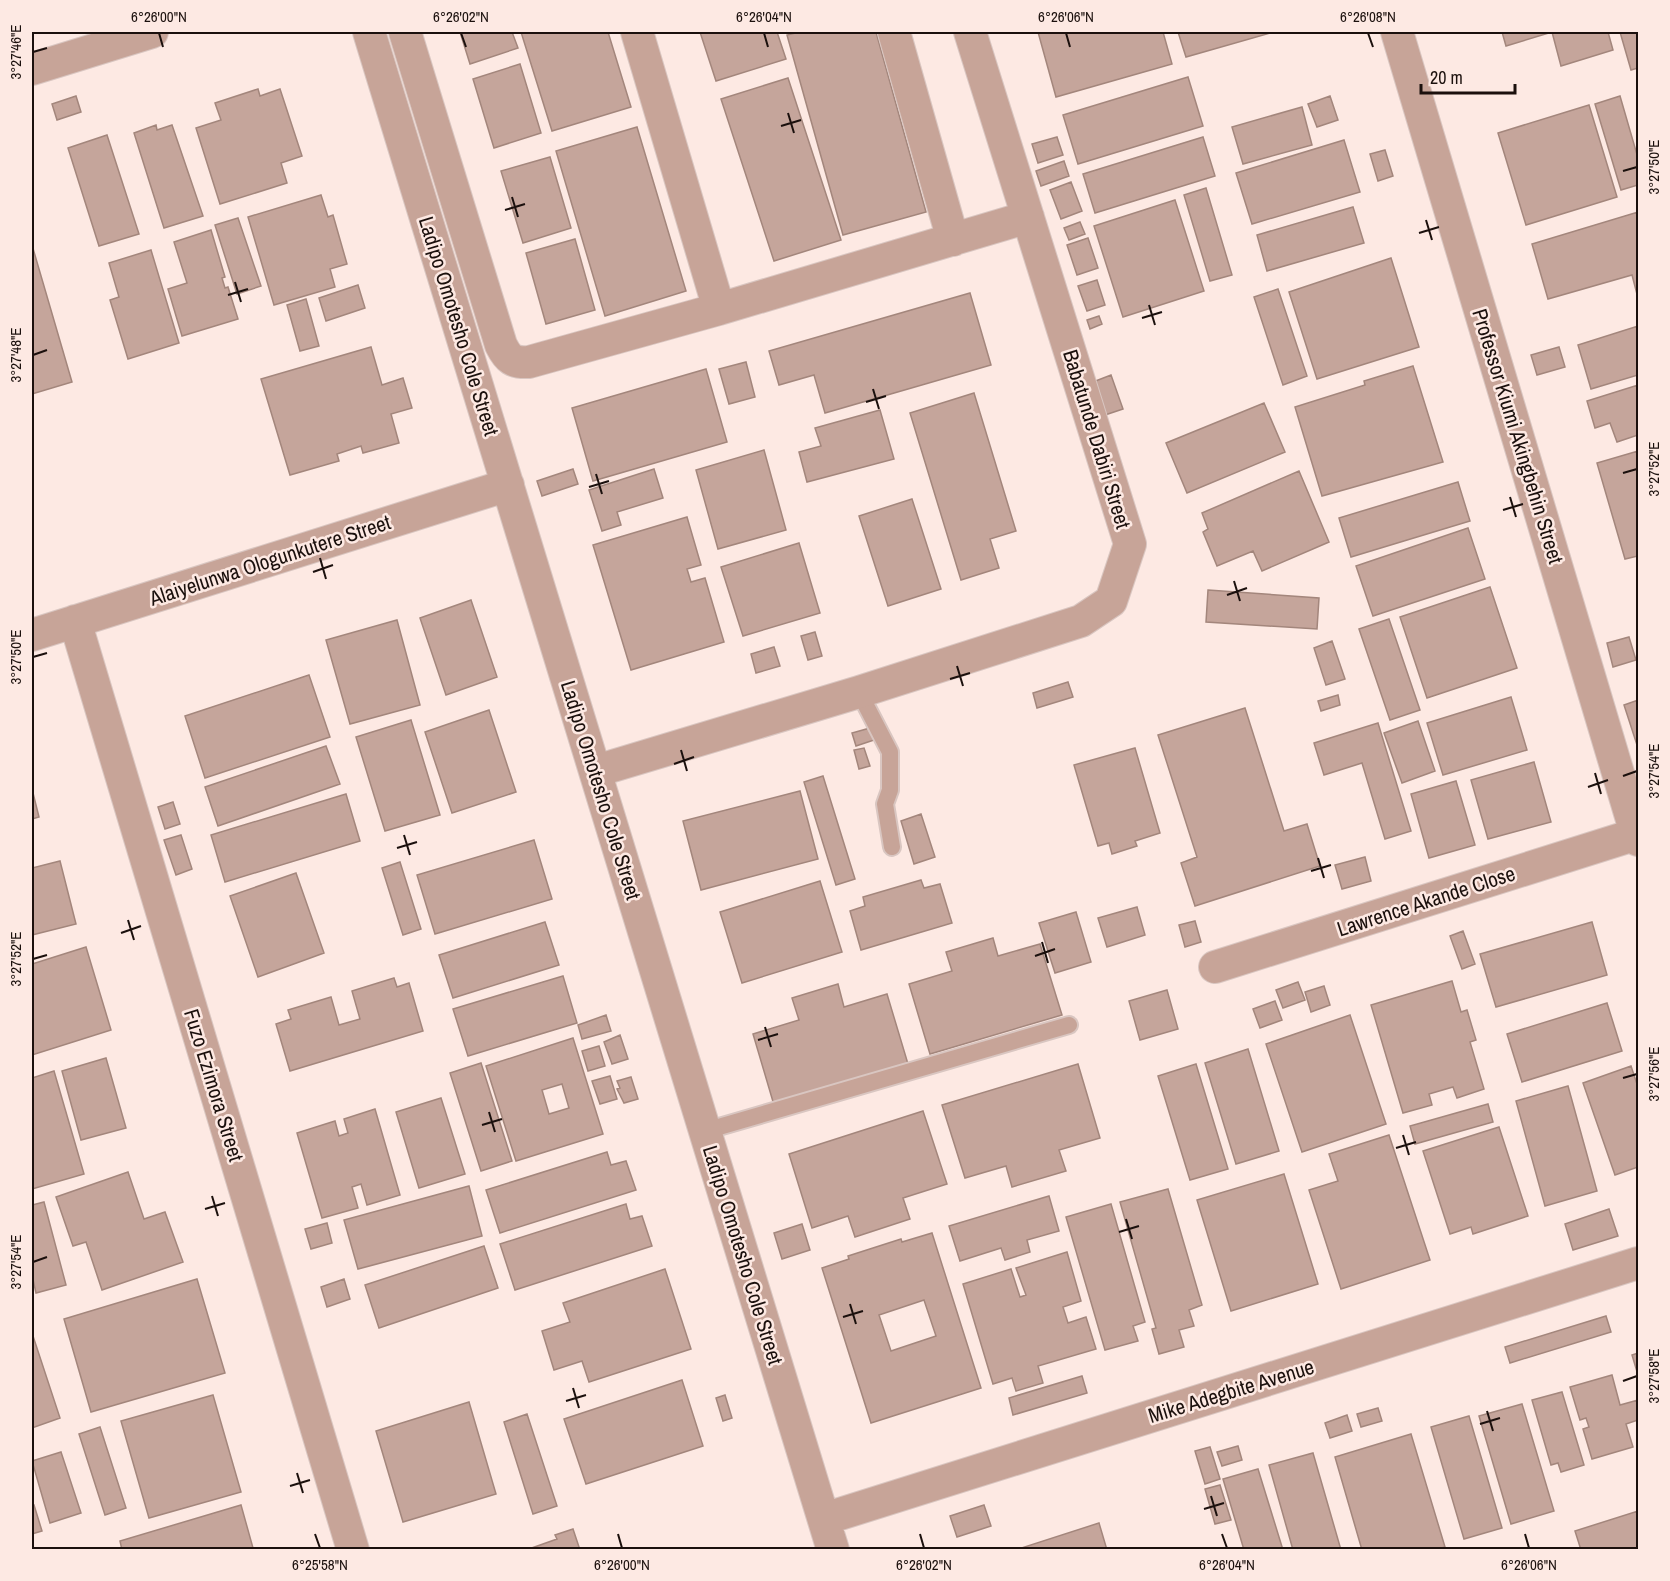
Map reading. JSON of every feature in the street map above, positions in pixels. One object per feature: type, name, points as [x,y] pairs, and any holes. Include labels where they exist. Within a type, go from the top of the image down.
[{"type":"street","points":[[32,69],[152,32]]},
{"type":"street","name":"Ladipo Omotesho Cole Street","points":[[369,32],[833,1550]]},
{"type":"street","points":[[405,32],[501,345],[507,358],[517,363],[529,362],[720,309],[1028,217]]},
{"type":"street","points":[[637,32],[720,309]]},
{"type":"street","points":[[894,32],[953,240]]},
{"type":"street","name":"Babatunde Dabiri Street","points":[[596,771],[859,692],[1082,621],[1111,601],[1122,575],[1130,544],[970,32]]},
{"type":"street","name":"Professor Kiumi Akingbehin Street","points":[[1397,32],[1638,837]]},
{"type":"street","name":"Alaiyelunwa Ologunkutere Street","points":[[32,635],[508,485]]},
{"type":"street","name":"Fuzo Ezimora Street","points":[[75,621],[353,1550]]},
{"type":"street","name":"Lawrence Akande Close","points":[[1215,968],[1638,837]]},
{"type":"street","name":"Mike Adegbite Avenue","points":[[824,1519],[1638,1263]]},
{"type":"lane","points":[[859,692],[890,752],[890,790],[885,804],[892,847]]},
{"type":"lane","points":[[705,1131],[1069,1024]]},
{"type":"building","points":[[460,32],[512,32],[518,48],[470,64]]},
{"type":"building","points":[[521,32],[608,32],[631,107],[552,131]]},
{"type":"building","points":[[700,32],[777,32],[786,59],[716,81]]},
{"type":"building","points":[[800,32],[876,32],[926,212],[843,235],[787,35]]},
{"type":"building","points":[[1038,32],[1163,32],[1172,64],[1056,97]]},
{"type":"building","points":[[1178,32],[1274,32],[1186,57]]},
{"type":"building","points":[[1502,32],[1552,32],[1506,46]]},
{"type":"building","points":[[1552,32],[1608,32],[1613,50],[1561,66]]},
{"type":"building","points":[[1620,32],[1638,32],[1638,68],[1631,70]]},
{"type":"building","points":[[520,64],[541,133],[494,148],[473,79]]},
{"type":"building","points":[[1188,77],[1203,126],[1078,164],[1063,115]]},
{"type":"building","points":[[788,78],[841,240],[774,261],[721,99]]},
{"type":"building","points":[[258,89],[260,96],[280,89],[302,156],[281,163],[287,183],[220,204],[196,128],[221,120],[215,103]]},
{"type":"building","points":[[76,96],[81,112],[57,120],[52,104]]},
{"type":"building","points":[[1330,96],[1338,120],[1317,127],[1308,104]]},
{"type":"building","points":[[1620,96],[1638,158],[1638,185],[1621,190],[1595,104]]},
{"type":"building","points":[[1589,105],[1617,197],[1526,225],[1498,133]]},
{"type":"building","points":[[1302,107],[1312,145],[1243,164],[1232,127]]},
{"type":"building","points":[[156,125],[157,130],[172,125],[203,216],[164,228],[134,133]]},
{"type":"building","points":[[637,127],[686,291],[605,316],[556,151]]},
{"type":"building","points":[[107,135],[139,234],[99,246],[68,148]]},
{"type":"building","points":[[1057,137],[1063,155],[1038,163],[1032,144]]},
{"type":"building","points":[[1203,137],[1215,176],[1095,213],[1083,174]]},
{"type":"building","points":[[1344,140],[1360,192],[1252,224],[1236,173]]},
{"type":"building","points":[[1385,150],[1393,176],[1378,181],[1370,154]]},
{"type":"building","points":[[550,157],[571,228],[523,243],[501,171]]},
{"type":"building","points":[[1064,161],[1069,176],[1041,186],[1036,171]]},
{"type":"building","points":[[1071,182],[1082,211],[1061,219],[1050,190]]},
{"type":"building","points":[[1206,188],[1232,275],[1210,281],[1184,195]]},
{"type":"building","points":[[321,195],[328,217],[333,215],[347,264],[330,269],[335,287],[274,305],[248,217]]},
{"type":"building","points":[[1175,200],[1204,291],[1123,317],[1094,226]]},
{"type":"building","points":[[1353,207],[1364,243],[1267,271],[1257,235]]},
{"type":"building","points":[[1638,212],[1638,298],[1632,275],[1548,299],[1532,244]]},
{"type":"building","points":[[238,218],[261,286],[237,294],[215,225]]},
{"type":"building","points":[[1080,222],[1085,234],[1069,240],[1064,228]]},
{"type":"building","points":[[211,230],[225,277],[222,278],[225,288],[228,287],[238,319],[182,336],[168,289],[187,283],[174,242]]},
{"type":"building","points":[[1088,238],[1098,268],[1077,275],[1067,245]]},
{"type":"building","points":[[575,239],[595,310],[546,324],[526,253]]},
{"type":"building","points":[[32,245],[72,382],[32,394]]},
{"type":"building","points":[[151,250],[179,343],[128,359],[110,300],[119,297],[109,263]]},
{"type":"building","points":[[1391,258],[1419,347],[1317,379],[1289,292]]},
{"type":"building","points":[[1097,280],[1105,305],[1087,311],[1078,286]]},
{"type":"building","points":[[358,285],[365,308],[326,321],[319,298]]},
{"type":"building","points":[[1278,289],[1307,376],[1283,385],[1254,297]]},
{"type":"building","points":[[970,293],[991,365],[825,413],[814,375],[779,385],[769,351]]},
{"type":"building","points":[[306,299],[319,346],[300,351],[287,305]]},
{"type":"building","points":[[1099,316],[1102,324],[1090,329],[1087,320]]},
{"type":"building","points":[[1638,326],[1638,375],[1591,389],[1578,345]]},
{"type":"building","points":[[371,347],[382,385],[403,378],[412,408],[391,414],[399,443],[363,453],[361,446],[337,454],[339,461],[290,475],[261,379]]},
{"type":"building","points":[[1559,347],[1565,367],[1537,375],[1531,355]]},
{"type":"building","points":[[746,362],[755,397],[729,404],[719,369]]},
{"type":"building","points":[[1413,366],[1443,462],[1322,496],[1295,407],[1365,385],[1364,381]]},
{"type":"building","points":[[706,369],[727,442],[593,481],[572,408]]},
{"type":"building","points":[[1111,375],[1123,409],[1105,415],[1093,382]]},
{"type":"building","points":[[1638,385],[1638,435],[1617,442],[1610,423],[1595,428],[1587,401]]},
{"type":"building","points":[[974,393],[1016,531],[990,539],[999,568],[961,580],[910,413]]},
{"type":"building","points":[[1264,403],[1285,452],[1187,493],[1166,443]]},
{"type":"building","points":[[880,410],[894,459],[807,482],[799,452],[821,446],[815,428]]},
{"type":"building","points":[[764,450],[786,530],[718,549],[696,470]]},
{"type":"building","points":[[1638,451],[1638,556],[1625,559],[1597,463]]},
{"type":"building","points":[[573,469],[578,484],[542,496],[537,481]]},
{"type":"building","points":[[654,469],[663,498],[617,512],[621,525],[602,531],[589,490]]},
{"type":"building","points":[[1299,471],[1329,542],[1262,571],[1253,551],[1217,566],[1203,532],[1208,529],[1202,513]]},
{"type":"building","points":[[1458,482],[1470,521],[1351,557],[1339,518]]},
{"type":"building","points":[[912,499],[941,589],[888,606],[859,516]]},
{"type":"building","points":[[687,517],[701,565],[687,569],[691,582],[705,578],[724,642],[631,670],[593,545]]},
{"type":"building","points":[[1468,528],[1485,579],[1373,616],[1356,566]]},
{"type":"building","points":[[799,543],[820,613],[743,636],[721,567]]},
{"type":"building","points":[[1490,587],[1517,668],[1427,698],[1400,617]]},
{"type":"building","points":[[1208,590],[1319,598],[1317,629],[1206,622]]},
{"type":"building","points":[[471,600],[497,677],[446,695],[420,618]]},
{"type":"building","points":[[1389,619],[1420,710],[1390,720],[1359,629]]},
{"type":"building","points":[[397,620],[420,705],[350,724],[326,640]]},
{"type":"building","points":[[815,632],[822,656],[808,660],[801,636]]},
{"type":"building","points":[[1629,637],[1636,660],[1613,667],[1607,643]]},
{"type":"building","points":[[1332,641],[1345,679],[1326,685],[1314,648]]},
{"type":"building","points":[[774,647],[780,666],[756,673],[751,654]]},
{"type":"building","points":[[309,675],[330,737],[205,778],[185,716]]},
{"type":"building","points":[[1068,682],[1073,697],[1037,708],[1033,693]]},
{"type":"building","points":[[1338,695],[1340,705],[1321,711],[1318,701]]},
{"type":"building","points":[[1511,697],[1527,750],[1443,775],[1427,723]]},
{"type":"building","points":[[1638,700],[1638,748],[1624,705]]},
{"type":"building","points":[[1245,708],[1284,831],[1307,824],[1320,866],[1195,906],[1181,863],[1197,857],[1158,735]]},
{"type":"building","points":[[489,710],[516,792],[452,813],[425,732]]},
{"type":"building","points":[[411,720],[440,815],[385,831],[356,737]]},
{"type":"building","points":[[1418,721],[1435,771],[1402,783],[1384,733]]},
{"type":"building","points":[[1378,723],[1411,831],[1385,839],[1362,763],[1324,775],[1314,743]]},
{"type":"building","points":[[870,728],[874,740],[856,746],[852,733]]},
{"type":"building","points":[[326,746],[340,784],[218,826],[205,787]]},
{"type":"building","points":[[864,748],[870,766],[859,769],[854,750]]},
{"type":"building","points":[[1135,748],[1160,833],[1135,841],[1137,846],[1112,854],[1109,843],[1098,846],[1074,765]]},
{"type":"building","points":[[1534,762],[1551,822],[1488,839],[1471,780]]},
{"type":"building","points":[[823,776],[855,879],[836,885],[804,782]]},
{"type":"building","points":[[1456,781],[1475,845],[1429,858],[1411,794]]},
{"type":"building","points":[[32,789],[39,817],[32,819]]},
{"type":"building","points":[[800,791],[818,859],[701,890],[683,821]]},
{"type":"building","points":[[346,794],[360,841],[225,882],[211,835]]},
{"type":"building","points":[[173,802],[180,824],[165,829],[158,807]]},
{"type":"building","points":[[921,814],[935,857],[914,864],[901,821]]},
{"type":"building","points":[[181,835],[192,869],[176,875],[164,840]]},
{"type":"building","points":[[534,840],[552,899],[435,934],[417,875]]},
{"type":"building","points":[[1365,857],[1371,881],[1342,889],[1335,865]]},
{"type":"building","points":[[60,861],[76,924],[32,935],[32,868]]},
{"type":"building","points":[[400,862],[421,929],[403,935],[382,868]]},
{"type":"building","points":[[296,873],[324,953],[258,977],[230,896]]},
{"type":"building","points":[[921,880],[924,888],[940,884],[952,923],[861,950],[850,911],[865,906],[863,897]]},
{"type":"building","points":[[820,881],[842,952],[742,983],[720,912]]},
{"type":"building","points":[[1137,907],[1145,935],[1107,947],[1098,918]]},
{"type":"building","points":[[1076,912],[1091,962],[1055,973],[1039,923]]},
{"type":"building","points":[[1195,921],[1201,942],[1185,947],[1179,925]]},
{"type":"building","points":[[545,922],[559,965],[453,998],[439,955]]},
{"type":"building","points":[[1592,922],[1607,975],[1496,1007],[1480,954]]},
{"type":"building","points":[[1463,931],[1475,964],[1462,969],[1450,936]]},
{"type":"building","points":[[993,938],[998,956],[1040,944],[1062,1015],[930,1054],[909,984],[952,971],[946,952]]},
{"type":"building","points":[[86,947],[111,1030],[32,1055],[32,964]]},
{"type":"building","points":[[563,976],[577,1023],[468,1056],[453,1009]]},
{"type":"building","points":[[394,978],[397,987],[409,983],[423,1031],[290,1071],[276,1024],[291,1019],[288,1010],[331,997],[339,1025],[360,1019],[352,991]]},
{"type":"building","points":[[1452,981],[1461,1012],[1467,1010],[1476,1040],[1470,1042],[1484,1089],[1457,1098],[1453,1087],[1429,1094],[1432,1105],[1403,1113],[1371,1005]]},
{"type":"building","points":[[1298,982],[1305,1000],[1283,1008],[1276,990]]},
{"type":"building","points":[[838,984],[844,1007],[887,994],[908,1064],[774,1105],[753,1034],[799,1020],[792,998]]},
{"type":"building","points":[[1324,986],[1330,1005],[1311,1012],[1305,992]]},
{"type":"building","points":[[1167,990],[1178,1029],[1140,1040],[1129,1001]]},
{"type":"building","points":[[1275,1001],[1282,1020],[1260,1028],[1253,1009]]},
{"type":"building","points":[[1607,1003],[1622,1051],[1522,1082],[1507,1034]]},
{"type":"building","points":[[606,1015],[611,1031],[582,1039],[578,1025]]},
{"type":"building","points":[[1350,1015],[1386,1124],[1302,1152],[1266,1044]]},
{"type":"building","points":[[620,1035],[628,1059],[612,1064],[604,1042]]},
{"type":"building","points":[[573,1038],[603,1134],[516,1161],[486,1066]],"holes":[[[562,1084],[569,1108],[549,1114],[542,1090]]]},
{"type":"building","points":[[599,1046],[605,1066],[588,1071],[582,1051]]},
{"type":"building","points":[[1248,1049],[1279,1151],[1236,1164],[1205,1063]]},
{"type":"building","points":[[106,1058],[126,1128],[81,1140],[62,1071]]},
{"type":"building","points":[[481,1063],[512,1161],[481,1171],[450,1073]]},
{"type":"building","points":[[1078,1064],[1100,1138],[1059,1150],[1066,1171],[1012,1187],[1006,1166],[965,1178],[942,1105]]},
{"type":"building","points":[[1196,1064],[1228,1169],[1190,1180],[1158,1076]]},
{"type":"building","points":[[1631,1066],[1638,1087],[1638,1167],[1615,1175],[1583,1083]]},
{"type":"building","points":[[54,1071],[84,1174],[32,1189],[32,1078]]},
{"type":"building","points":[[610,1076],[617,1099],[600,1104],[592,1081]]},
{"type":"building","points":[[631,1077],[638,1099],[624,1103],[617,1089],[620,1088],[617,1081]]},
{"type":"building","points":[[1568,1086],[1597,1191],[1545,1206],[1516,1101]]},
{"type":"building","points":[[441,1098],[465,1174],[419,1188],[396,1112]]},
{"type":"building","points":[[1488,1104],[1493,1122],[1415,1144],[1410,1126]]},
{"type":"building","points":[[375,1109],[400,1195],[367,1205],[361,1184],[352,1187],[358,1208],[322,1218],[297,1133],[335,1121],[339,1136],[348,1133],[344,1119]]},
{"type":"building","points":[[923,1111],[947,1184],[903,1198],[910,1219],[855,1237],[848,1216],[812,1228],[789,1154]]},
{"type":"building","points":[[1499,1127],[1528,1216],[1473,1234],[1471,1227],[1450,1234],[1423,1151]]},
{"type":"building","points":[[1389,1135],[1430,1260],[1341,1289],[1309,1190],[1338,1181],[1329,1154]]},
{"type":"building","points":[[607,1152],[611,1165],[626,1161],[636,1190],[500,1233],[486,1190]]},
{"type":"building","points":[[128,1172],[144,1219],[165,1212],[183,1262],[102,1290],[86,1242],[73,1246],[56,1197]]},
{"type":"building","points":[[1284,1174],[1318,1284],[1231,1311],[1197,1200]]},
{"type":"building","points":[[469,1186],[482,1236],[358,1269],[344,1220]]},
{"type":"building","points":[[1168,1189],[1202,1305],[1189,1310],[1194,1326],[1179,1330],[1184,1347],[1159,1354],[1152,1329],[1156,1328],[1120,1202]]},
{"type":"building","points":[[1049,1196],[1059,1231],[1027,1240],[1030,1252],[1005,1260],[1001,1248],[960,1261],[949,1226]]},
{"type":"building","points":[[44,1202],[66,1285],[36,1293],[32,1275],[32,1205]]},
{"type":"building","points":[[626,1204],[630,1219],[642,1216],[652,1246],[515,1290],[500,1244]]},
{"type":"building","points":[[1111,1204],[1145,1322],[1133,1326],[1138,1341],[1105,1350],[1066,1217]]},
{"type":"building","points":[[1609,1209],[1618,1236],[1573,1250],[1565,1224]]},
{"type":"building","points":[[327,1223],[332,1243],[311,1249],[305,1229]]},
{"type":"building","points":[[802,1224],[810,1250],[782,1259],[774,1233]]},
{"type":"building","points":[[932,1233],[981,1388],[871,1423],[822,1268],[849,1259],[848,1256],[901,1239],[902,1242]],"holes":[[[924,1300],[936,1336],[891,1351],[879,1315]]]},
{"type":"building","points":[[484,1246],[498,1288],[379,1328],[365,1285]]},
{"type":"building","points":[[1067,1252],[1081,1301],[1063,1307],[1068,1323],[1086,1317],[1096,1349],[1038,1366],[1043,1383],[1016,1391],[1012,1378],[993,1384],[963,1284],[1011,1269],[1020,1297],[1026,1295],[1016,1268]]},
{"type":"building","points":[[665,1269],[691,1349],[589,1382],[582,1361],[554,1370],[542,1331],[570,1322],[563,1303]]},
{"type":"building","points":[[197,1279],[225,1373],[91,1412],[64,1319]]},
{"type":"building","points":[[344,1279],[350,1299],[327,1307],[321,1287]]},
{"type":"building","points":[[1606,1316],[1611,1332],[1510,1363],[1505,1347]]},
{"type":"building","points":[[32,1333],[60,1418],[32,1428]]},
{"type":"building","points":[[1638,1353],[1638,1375],[1632,1355]]},
{"type":"building","points":[[1612,1375],[1620,1405],[1638,1400],[1638,1420],[1626,1424],[1633,1447],[1592,1459],[1583,1429],[1589,1427],[1586,1418],[1580,1420],[1570,1387]]},
{"type":"building","points":[[1082,1376],[1087,1393],[1013,1415],[1009,1398]]},
{"type":"building","points":[[682,1380],[703,1446],[586,1484],[564,1419]]},
{"type":"building","points":[[1562,1392],[1584,1465],[1561,1472],[1558,1463],[1551,1465],[1532,1400]]},
{"type":"building","points":[[213,1395],[241,1492],[149,1518],[121,1421]]},
{"type":"building","points":[[725,1395],[732,1418],[723,1421],[716,1398]]},
{"type":"building","points":[[469,1402],[496,1494],[403,1522],[376,1431]]},
{"type":"building","points":[[1522,1404],[1554,1511],[1511,1524],[1479,1416]]},
{"type":"building","points":[[1378,1408],[1382,1421],[1361,1427],[1357,1414]]},
{"type":"building","points":[[527,1414],[557,1506],[533,1514],[504,1422]]},
{"type":"building","points":[[1347,1415],[1352,1431],[1330,1438],[1325,1423]]},
{"type":"building","points":[[1469,1416],[1502,1528],[1464,1539],[1431,1427]]},
{"type":"building","points":[[100,1427],[126,1508],[105,1515],[79,1434]]},
{"type":"building","points":[[1411,1434],[1445,1547],[1435,1550],[1362,1550],[1335,1457]]},
{"type":"building","points":[[1238,1446],[1242,1460],[1222,1466],[1217,1452]]},
{"type":"building","points":[[1210,1447],[1220,1479],[1205,1484],[1195,1451]]},
{"type":"building","points":[[61,1452],[81,1513],[50,1523],[32,1461]]},
{"type":"building","points":[[1313,1453],[1341,1550],[1293,1550],[1269,1465]]},
{"type":"building","points":[[1258,1469],[1283,1550],[1244,1550],[1223,1479]]},
{"type":"building","points":[[1220,1485],[1231,1520],[1215,1524],[1205,1489]]},
{"type":"building","points":[[34,1505],[42,1531],[32,1534],[32,1506]]},
{"type":"building","points":[[241,1505],[253,1548],[122,1550],[120,1541]]},
{"type":"building","points":[[984,1505],[991,1526],[957,1537],[950,1516]]},
{"type":"building","points":[[1638,1511],[1638,1550],[1581,1550],[1575,1531]]},
{"type":"building","points":[[1099,1523],[1107,1550],[1015,1550]]},
{"type":"building","points":[[573,1529],[580,1550],[526,1550],[557,1539],[555,1535]]}]
